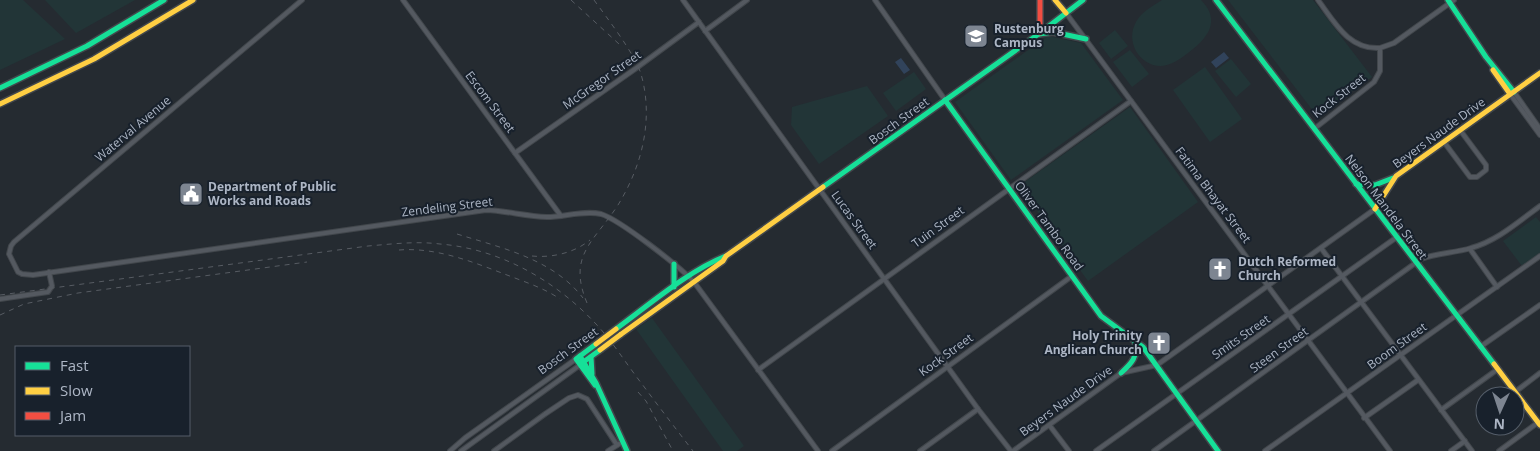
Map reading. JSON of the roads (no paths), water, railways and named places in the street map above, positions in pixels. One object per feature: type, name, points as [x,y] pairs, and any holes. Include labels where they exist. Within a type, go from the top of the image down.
[{"type":"main road","points":[[0,88],[87,46],[164,0]]},
{"type":"main road","points":[[0,104],[94,59],[193,0]]},
{"type":"main road","points":[[1040,0],[1038,34],[1053,32],[1086,39]]},
{"type":"main road","name":"Fatima Bhayat Street","points":[[1055,0],[1066,13]]},
{"type":"main road","name":"Bosch Street","points":[[578,357],[674,286],[713,261],[726,256],[820,190],[1084,0]]},
{"type":"main road","name":"Nelson Mandela Street","points":[[1216,0],[1511,386]]},
{"type":"main road","points":[[1451,1],[1486,57],[1487,62],[1512,93]]},
{"type":"main road","name":"Beyers Naude Drive","points":[[1375,209],[1396,176],[1540,73]]},
{"type":"main road","name":"Oliver Tambo Road","points":[[945,100],[1101,316],[1143,347],[1218,451]]},
{"type":"main road","points":[[1356,184],[1378,186],[1396,176]]},
{"type":"main road","name":"Bosch Street","points":[[582,363],[723,261],[726,256]]},
{"type":"main road","points":[[674,264],[674,286]]},
{"type":"main road","points":[[1121,373],[1136,358],[1137,349],[1135,341]]},
{"type":"main road","points":[[578,357],[592,376],[627,451]]},
{"type":"main road","points":[[591,357],[592,376]]},
{"type":"main road","points":[[582,363],[597,387]]},
{"type":"main road","name":"Nelson Mandela Street","points":[[1525,405],[1539,423]]},
{"type":"street","name":"Waterval Avenue","points":[[33,275],[18,272],[9,254],[14,242],[302,0]]},
{"type":"street","name":"Escom Street","points":[[403,0],[561,216]]},
{"type":"street","name":"Lucas Street","points":[[683,0],[978,409],[1012,451]]},
{"type":"street","points":[[705,30],[747,0]]},
{"type":"street","name":"Oliver Tambo Road","points":[[874,0],[945,100]]},
{"type":"street","points":[[1318,0],[1350,40],[1363,47],[1380,48],[1394,43],[1451,1]]},
{"type":"street","name":"Fatima Bhayat Street","points":[[1066,13],[1388,450]]},
{"type":"street","name":"McGregor Street","points":[[515,153],[635,69],[698,22]]},
{"type":"street","name":"Kock Street","points":[[1314,129],[1374,82],[1380,72],[1380,48]]},
{"type":"street","points":[[1512,93],[1540,129]]},
{"type":"street","points":[[1512,93],[1540,135]]},
{"type":"street","name":"Tuin Street","points":[[758,370],[1131,101]]},
{"type":"street","points":[[1444,142],[1470,177],[1477,177],[1486,170],[1486,165],[1460,130]]},
{"type":"street","name":"Beyers Naude Drive","points":[[1012,451],[1050,426],[1121,373],[1157,365],[1375,209]]},
{"type":"street","name":"Steen Street","points":[[1154,451],[1416,264],[1426,258],[1470,249],[1503,233],[1539,209]]},
{"type":"street","name":"Zendeling Street","points":[[33,275],[486,210],[544,217],[584,214],[601,215],[621,225],[689,276],[818,451]]},
{"type":"street","name":"Smits Street","points":[[1096,451],[1396,237]]},
{"type":"street","points":[[1321,248],[1472,451]]},
{"type":"street","points":[[1470,249],[1497,287]]},
{"type":"street","name":"Boom Street","points":[[1266,451],[1540,256]]},
{"type":"street","points":[[0,299],[48,292],[52,288],[49,272]]},
{"type":"street","name":"Kock Street","points":[[832,451],[1072,276]]},
{"type":"street","points":[[1480,347],[1540,305]]},
{"type":"street","name":"Bosch Street","points":[[450,451],[465,438],[578,357]]},
{"type":"street","name":"Bosch Street","points":[[461,451],[582,363]]},
{"type":"street","points":[[1441,410],[1498,369]]},
{"type":"street","points":[[1523,386],[1540,373]]},
{"type":"street","points":[[1364,418],[1418,380]]},
{"type":"street","points":[[494,451],[569,398],[578,395],[587,399],[617,445]]},
{"type":"street","points":[[920,451],[978,409]]},
{"type":"street","points":[[1499,451],[1539,423]]},
{"type":"street","points":[[1050,426],[1069,451]]},
{"type":"street","points":[[608,451],[622,440]]},
{"type":"street","points":[[1451,451],[1465,441]]},
{"type":"water","points":[[1224,52],[1229,58],[1216,68],[1211,62]]},
{"type":"water","points":[[901,58],[910,70],[904,74],[895,62]]},
{"type":"railway","points":[[571,0],[619,44]]},
{"type":"railway","points":[[587,303],[580,273],[582,261],[586,250],[618,205],[634,174],[646,125],[645,91],[638,66],[620,36],[594,0]]},
{"type":"railway","points":[[457,234],[509,250],[542,264],[571,285],[583,298]]},
{"type":"railway","points":[[532,256],[562,254],[584,245],[590,240]]},
{"type":"railway","points":[[0,295],[368,246],[422,243],[462,247],[484,252],[525,269],[563,294],[580,308],[608,338],[693,451]]},
{"type":"railway","points":[[399,250],[427,251],[454,256],[534,286],[560,299]]},
{"type":"railway","points":[[0,315],[24,304],[78,293],[307,262]]},
{"type":"railway","points":[[638,392],[646,401],[673,451]]},
{"type":"place","name":"Rustenburg Campus","points":[[976,36]]},
{"type":"place","name":"Department of Public Works and Roads","points":[[191,194]]},
{"type":"place","name":"Dutch Reformed Church","points":[[1220,269]]},
{"type":"place","name":"Holy Trinity Anglican Church","points":[[1159,343]]}]
